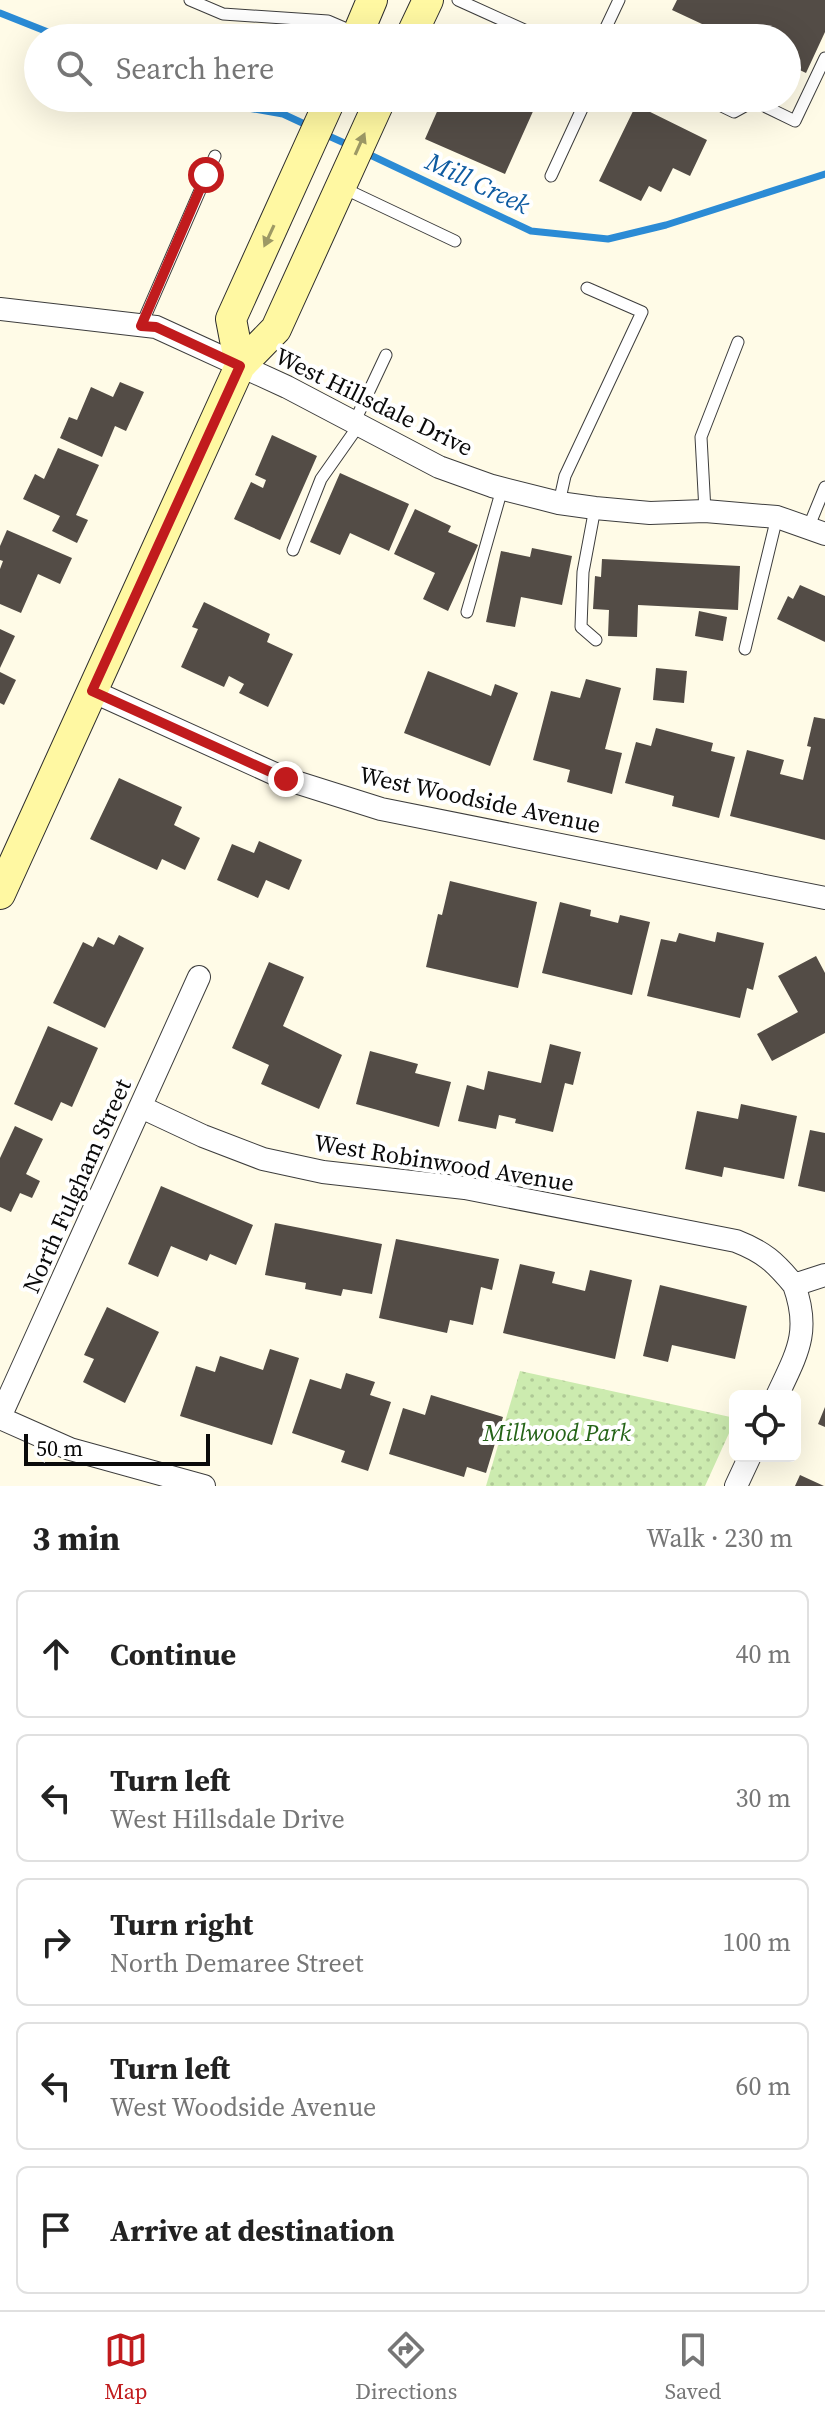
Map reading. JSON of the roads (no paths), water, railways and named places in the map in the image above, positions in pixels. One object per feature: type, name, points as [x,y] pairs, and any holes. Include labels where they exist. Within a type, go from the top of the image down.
[{"type":"main road","points":[[362,24],[372,0]]},
{"type":"main road","points":[[417,24],[428,0]]},
{"type":"main road","points":[[240,366],[231,319],[325,112]]},
{"type":"main road","points":[[0,894],[240,366],[276,329],[375,112]]},
{"type":"street","name":"West Hillsdale Drive","points":[[0,309],[156,327],[439,467],[502,489],[595,508],[650,513],[705,511],[777,517],[817,530]]},
{"type":"street","name":"West Woodside Avenue","points":[[92,691],[286,779],[381,809],[825,898]]},
{"type":"street","name":"North Fulgham Street","points":[[0,1417],[199,977]]},
{"type":"street","name":"West Robinwood Avenue","points":[[141,1107],[263,1159],[308,1169],[465,1188],[736,1241],[757,1249],[775,1261],[794,1285]]},
{"type":"street","points":[[780,1390],[803,1330],[802,1308],[794,1285],[825,1275]]},
{"type":"street","points":[[0,1417],[70,1449],[204,1486]]},
{"type":"street","points":[[736,1486],[747,1462]]},
{"type":"lane","points":[[190,0],[223,14],[328,21],[334,24]]},
{"type":"lane","points":[[458,0],[511,24]]},
{"type":"lane","points":[[608,24],[619,0]]},
{"type":"lane","points":[[801,108],[825,58]]},
{"type":"lane","points":[[551,176],[581,112]]},
{"type":"lane","points":[[777,112],[795,121],[799,112]]},
{"type":"lane","points":[[141,326],[215,156]]},
{"type":"lane","points":[[341,187],[455,241]]},
{"type":"lane","points":[[559,503],[565,476],[642,312],[587,288]]},
{"type":"lane","points":[[705,511],[701,437],[738,342]]},
{"type":"lane","points":[[293,550],[321,479],[356,424],[386,355]]},
{"type":"lane","points":[[817,530],[825,487]]},
{"type":"lane","points":[[467,612],[502,489]]},
{"type":"lane","points":[[595,508],[583,572],[581,627],[596,640]]},
{"type":"lane","points":[[745,649],[777,517]]},
{"type":"waterway","name":"Mill Creek","points":[[0,13],[28,24]]},
{"type":"waterway","name":"Mill Creek","points":[[271,112],[311,127]]},
{"type":"waterway","name":"Mill Creek","points":[[322,133],[351,146]]},
{"type":"waterway","name":"Mill Creek","points":[[366,153],[531,231],[608,239],[666,225],[825,174]]},
{"type":"park label","name":"Millwood Park","points":[[557,1433]]}]
